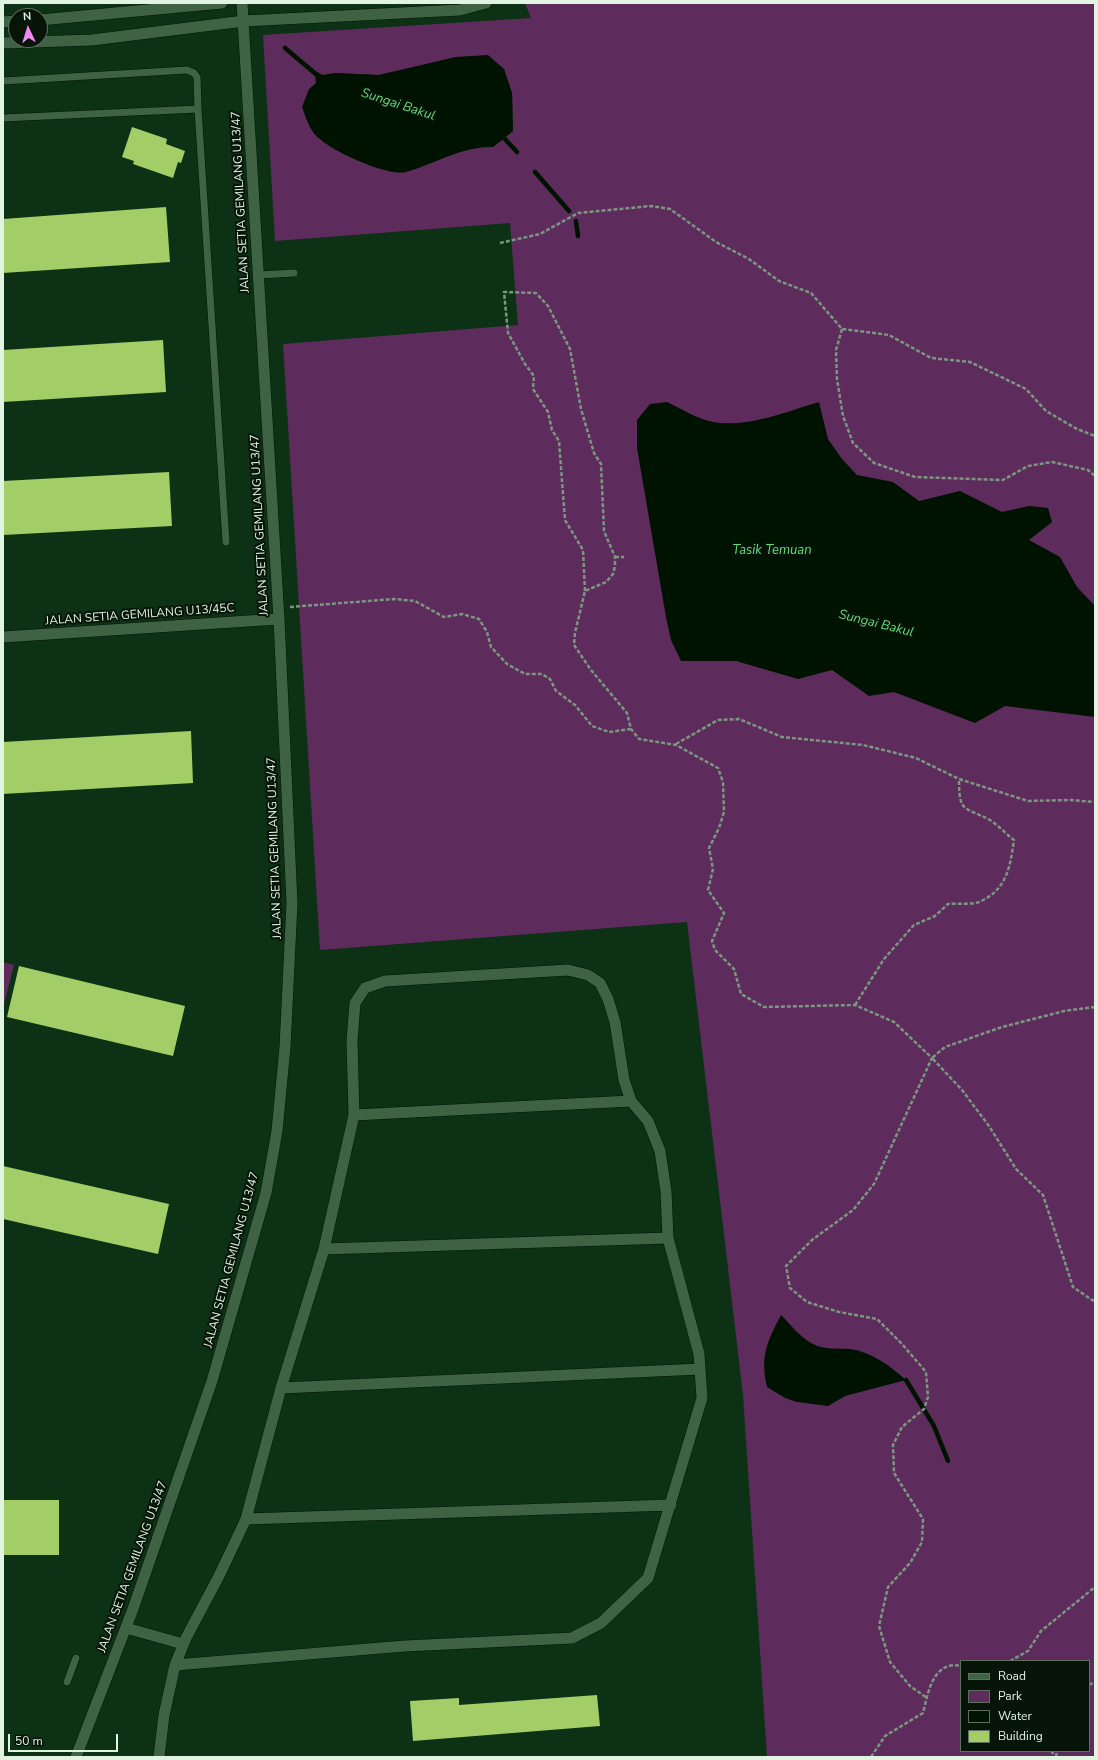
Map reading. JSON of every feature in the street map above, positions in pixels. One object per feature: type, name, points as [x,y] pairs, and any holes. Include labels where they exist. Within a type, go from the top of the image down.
[{"type":"street","points":[[48,19],[222,3]]},
{"type":"street","name":"JALAN SETIA GEMILANG U13/47","points":[[76,1757],[126,1628],[212,1381],[266,1193],[277,1131],[286,1024],[292,903],[279,619],[242,3]]},
{"type":"street","points":[[3,43],[92,40],[244,21],[460,10],[486,3]]},
{"type":"street","name":"JALAN SETIA GEMILANG U13/45C","points":[[3,637],[279,619]]},
{"type":"street","points":[[159,1757],[164,1715],[175,1665],[183,1644],[219,1576],[246,1519],[281,1388],[324,1249],[354,1115],[352,1042],[355,1003],[365,988],[385,981],[568,970],[588,975],[600,983],[608,999],[615,1022],[624,1080],[631,1101],[648,1121],[660,1151],[666,1191],[668,1238],[699,1354],[702,1398],[671,1506],[648,1578],[602,1623],[572,1638],[405,1646],[175,1665]]},
{"type":"street","points":[[354,1115],[631,1101]]},
{"type":"street","points":[[324,1249],[668,1238]]},
{"type":"street","points":[[281,1388],[700,1369]]},
{"type":"street","points":[[246,1519],[671,1506]]},
{"type":"street","points":[[126,1628],[183,1644]]},
{"type":"lane","points":[[3,81],[187,70],[194,73],[197,77],[226,542]]},
{"type":"lane","points":[[3,118],[198,109]]},
{"type":"lane","points":[[258,275],[294,273]]},
{"type":"lane","points":[[67,1682],[76,1658]]},
{"type":"path","points":[[500,243],[540,234],[578,213],[651,206],[670,209],[716,242],[749,259],[779,281],[811,293],[842,329],[889,335],[931,358],[970,362],[1026,389],[1046,411],[1077,429],[1095,436]]},
{"type":"path","points":[[585,591],[606,582],[613,574],[615,557],[604,531],[601,464],[594,453],[582,409],[570,349],[548,306],[536,293],[504,292],[508,333],[525,364],[534,376],[533,389],[548,412],[552,430],[559,441],[565,520],[583,550],[585,591],[575,633],[574,645],[591,670],[627,713],[631,729],[639,739],[676,745],[718,768],[723,782],[724,812],[719,828],[709,848],[712,869],[708,890],[724,913],[712,941],[715,950],[734,969],[741,994],[764,1007],[854,1005],[894,1022],[932,1058],[962,1090],[980,1114],[1016,1169],[1043,1195],[1073,1287],[1095,1302]]},
{"type":"path","points":[[842,329],[836,350],[837,379],[843,416],[853,443],[874,463],[914,478],[1003,480],[1028,466],[1052,462],[1088,470],[1095,476]]},
{"type":"path","points":[[615,557],[624,557]]},
{"type":"path","points":[[278,608],[394,599],[415,601],[444,617],[462,614],[479,619],[487,632],[491,647],[507,664],[525,674],[542,674],[550,680],[556,691],[575,705],[592,726],[609,732],[631,729]]},
{"type":"path","points":[[676,745],[718,720],[739,719],[782,737],[863,745],[916,758],[959,779],[1028,801],[1070,800],[1095,802]]},
{"type":"path","points":[[854,1005],[884,959],[914,925],[935,916],[948,904],[978,902],[1001,887],[1011,863],[1014,840],[990,821],[966,811],[959,798],[959,779]]},
{"type":"path","points":[[927,1698],[910,1686],[890,1662],[879,1626],[888,1587],[910,1563],[922,1542],[923,1519],[894,1473],[893,1445],[902,1427],[924,1409],[928,1397],[926,1372],[902,1344],[877,1319],[839,1312],[807,1302],[790,1288],[786,1266],[812,1240],[854,1210],[874,1184],[932,1058],[945,1047],[1002,1027],[1064,1011],[1095,1007]]},
{"type":"path","points":[[1012,1660],[1028,1651],[1041,1631],[1095,1587]]},
{"type":"path","points":[[871,1757],[885,1736],[923,1713],[931,1682],[942,1669],[955,1665],[960,1666]]},
{"type":"green space","points":[[525,3],[1095,3],[1095,1757],[767,1757],[743,1395],[687,922],[320,950],[283,344],[518,325],[510,223],[275,241],[263,35],[531,18]],"holes":[[[456,57],[504,69],[512,93],[513,131],[493,147],[479,147],[463,151],[316,83],[315,72],[323,76],[336,73],[379,75]]]},
{"type":"green space","points":[[3,962],[14,965],[3,1008]]},
{"type":"water","points":[[488,55],[504,69],[512,93],[513,131],[493,147],[482,147],[459,152],[417,169],[406,172],[385,170],[356,160],[329,146],[319,139],[313,132],[302,107],[309,89],[316,83],[315,71],[323,75],[336,73],[379,75],[456,57]]},
{"type":"water","name":"Tasik Temuan","points":[[667,402],[701,419],[713,422],[740,423],[766,418],[819,402],[828,439],[842,459],[857,475],[893,482],[919,501],[960,491],[1002,512],[1029,506],[1048,508],[1052,522],[1029,540],[1060,557],[1077,587],[1095,606],[1095,717],[1005,706],[975,723],[894,692],[869,696],[832,670],[798,679],[736,661],[681,661],[671,640],[666,617],[637,448],[637,420],[650,404]]},
{"type":"water","points":[[781,1315],[800,1334],[813,1344],[822,1347],[850,1349],[866,1353],[887,1365],[906,1380],[845,1396],[828,1406],[797,1402],[785,1398],[767,1387],[764,1366],[769,1341]]},
{"type":"building","points":[[132,127],[167,139],[166,144],[185,151],[181,163],[178,162],[173,178],[133,164],[134,161],[122,157]]},
{"type":"building","points":[[166,207],[170,262],[3,273],[3,219]]},
{"type":"building","points":[[163,340],[166,392],[3,402],[3,350]]},
{"type":"building","points":[[169,472],[172,526],[3,535],[3,481]]},
{"type":"building","points":[[191,731],[193,783],[3,794],[3,742]]},
{"type":"building","points":[[19,966],[185,1006],[173,1056],[7,1017]]},
{"type":"building","points":[[3,1166],[169,1204],[158,1254],[3,1219]]},
{"type":"building","points":[[3,1500],[59,1500],[59,1555],[3,1555]]},
{"type":"building","points":[[597,1695],[600,1726],[413,1741],[410,1701],[459,1698],[459,1705]]},
{"type":"waterway","name":"Sungai Bakul","points":[[285,48],[317,75]]},
{"type":"waterway","name":"Sungai Bakul","points":[[499,137],[504,138],[517,152]]},
{"type":"waterway","name":"Sungai Bakul","points":[[535,172],[569,211]]},
{"type":"waterway","name":"Sungai Bakul","points":[[576,221],[578,236]]},
{"type":"waterway","points":[[906,1380],[934,1426],[948,1461]]}]
